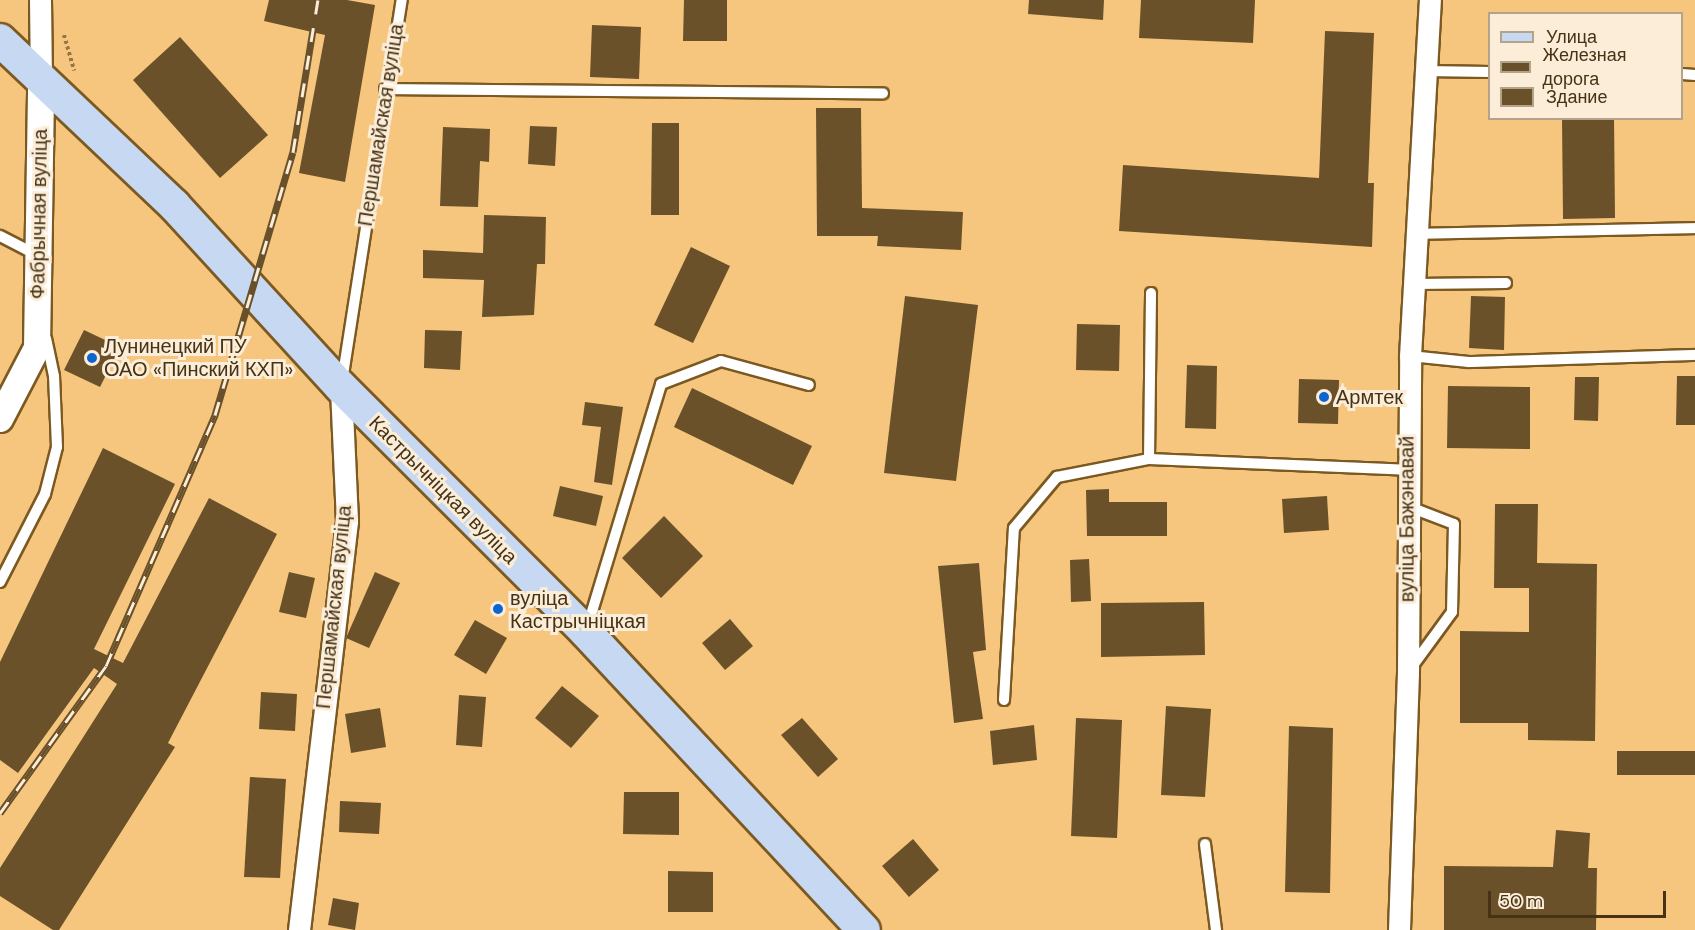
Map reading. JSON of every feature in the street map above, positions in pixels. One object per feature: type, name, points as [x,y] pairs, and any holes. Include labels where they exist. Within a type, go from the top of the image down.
[{"type":"main road","name":"Кастрычніцкая вуліца","points":[[0,40],[41,82],[174,206],[340,387],[585,632],[864,930]]},
{"type":"street","name":"Фабрычная вуліца","points":[[0,419],[37,348],[40,0]]},
{"type":"street","name":"вуліца Бажэнавай","points":[[1399,930],[1408,673],[1407,470],[1410,356],[1430,0]]},
{"type":"street","name":"Першамайская вуліца","points":[[298,930],[347,520],[340,387]]},
{"type":"lane","name":"Першамайская вуліца","points":[[340,387],[385,89],[402,0]]},
{"type":"lane","points":[[1425,71],[1488,72]]},
{"type":"lane","points":[[385,89],[883,93]]},
{"type":"lane","points":[[1416,234],[1695,228]]},
{"type":"lane","points":[[0,236],[38,256]]},
{"type":"lane","points":[[1415,284],[1506,283]]},
{"type":"lane","points":[[1149,459],[1150,293]]},
{"type":"lane","points":[[0,582],[45,494],[57,447],[54,376],[37,300]]},
{"type":"lane","points":[[1410,356],[1469,362],[1695,355]]},
{"type":"lane","points":[[585,632],[661,384],[721,362],[810,385]]},
{"type":"lane","points":[[1004,700],[1014,528],[1057,477],[1149,459],[1407,470]]},
{"type":"lane","points":[[1407,506],[1454,524],[1452,612],[1408,673]]},
{"type":"lane","points":[[1205,844],[1216,930]]},
{"type":"building","points":[[269,0],[347,0],[375,5],[345,182],[299,173],[325,35],[264,21]]},
{"type":"building","points":[[684,0],[727,0],[727,41],[683,41]]},
{"type":"building","points":[[1029,0],[1104,0],[1103,20],[1028,14]]},
{"type":"building","points":[[1141,0],[1255,0],[1253,43],[1139,38]]},
{"type":"building","points":[[592,25],[641,27],[639,79],[590,77]]},
{"type":"building","points":[[1325,31],[1374,33],[1368,183],[1374,183],[1372,247],[1119,231],[1123,165],[1319,178]]},
{"type":"building","points":[[180,37],[268,135],[220,178],[133,80]]},
{"type":"building","points":[[816,108],[861,108],[862,208],[963,212],[961,250],[877,246],[878,236],[817,236]]},
{"type":"building","points":[[1562,120],[1614,120],[1615,218],[1563,219]]},
{"type":"building","points":[[652,123],[679,123],[679,215],[651,215]]},
{"type":"building","points":[[530,126],[557,127],[555,166],[528,164]]},
{"type":"building","points":[[443,127],[490,129],[489,162],[480,161],[478,207],[440,206]]},
{"type":"building","points":[[484,215],[546,217],[545,264],[537,264],[534,315],[482,317],[484,280],[423,278],[423,250],[483,253]]},
{"type":"building","points":[[691,247],[730,266],[693,343],[654,325]]},
{"type":"building","points":[[905,296],[978,305],[956,481],[884,473]]},
{"type":"building","points":[[1471,296],[1505,297],[1504,350],[1469,348]]},
{"type":"building","points":[[1077,324],[1120,325],[1119,371],[1076,370]]},
{"type":"building","name":"Лунинецкий ПУ ОАО «Пинский КХП»","points":[[84,330],[120,347],[100,387],[64,370]]},
{"type":"building","points":[[425,330],[462,331],[460,370],[424,368]]},
{"type":"building","points":[[1187,365],[1217,366],[1216,429],[1185,428]]},
{"type":"building","points":[[1677,376],[1695,376],[1695,425],[1676,425]]},
{"type":"building","points":[[1575,377],[1599,377],[1598,421],[1574,420]]},
{"type":"building","points":[[1299,379],[1339,380],[1338,424],[1298,423]]},
{"type":"building","points":[[1448,386],[1530,387],[1530,449],[1447,448]]},
{"type":"building","points":[[692,388],[812,446],[793,485],[674,427]]},
{"type":"building","points":[[585,402],[623,407],[612,485],[594,482],[601,427],[582,425]]},
{"type":"building","points":[[103,448],[175,484],[94,649],[123,663],[209,498],[277,534],[168,743],[175,747],[59,930],[53,930],[0,896],[0,868],[117,684],[94,668],[18,773],[0,760],[0,662]]},
{"type":"building","points":[[560,486],[603,496],[596,526],[553,516]]},
{"type":"building","points":[[1109,489],[1109,502],[1167,502],[1167,536],[1087,536],[1086,490]]},
{"type":"building","points":[[1327,496],[1329,530],[1284,533],[1282,499]]},
{"type":"building","points":[[1495,504],[1538,504],[1537,563],[1597,564],[1595,741],[1528,740],[1528,723],[1460,723],[1460,631],[1529,632],[1529,588],[1494,588]]},
{"type":"building","points":[[664,516],[703,556],[661,598],[622,558]]},
{"type":"building","points":[[1089,559],[1091,601],[1071,602],[1070,560]]},
{"type":"building","points":[[979,563],[986,650],[973,652],[983,719],[954,723],[938,566]]},
{"type":"building","points":[[289,572],[315,578],[306,618],[279,612]]},
{"type":"building","points":[[375,572],[400,583],[369,648],[346,638]]},
{"type":"building","points":[[1204,602],[1205,655],[1101,657],[1101,603]]},
{"type":"building","points":[[730,619],[753,646],[725,670],[702,643]]},
{"type":"building","points":[[475,620],[507,638],[486,674],[454,655]]},
{"type":"building","points":[[562,686],[599,716],[571,748],[535,718]]},
{"type":"building","points":[[261,692],[297,694],[295,731],[259,729]]},
{"type":"building","points":[[459,695],[486,697],[482,747],[456,745]]},
{"type":"building","points":[[1166,706],[1211,709],[1205,797],[1161,795]]},
{"type":"building","points":[[380,708],[386,747],[351,753],[345,714]]},
{"type":"building","points":[[802,718],[838,759],[818,777],[781,735]]},
{"type":"building","points":[[1076,718],[1122,720],[1117,838],[1071,836]]},
{"type":"building","points":[[1034,725],[1037,760],[993,765],[990,731]]},
{"type":"building","points":[[1289,726],[1333,728],[1330,893],[1285,892]]},
{"type":"building","points":[[1617,751],[1695,751],[1695,775],[1617,775]]},
{"type":"building","points":[[250,777],[286,779],[280,878],[244,877]]},
{"type":"building","points":[[624,792],[679,792],[679,835],[623,834]]},
{"type":"building","points":[[340,801],[381,803],[379,834],[339,832]]},
{"type":"building","points":[[1556,830],[1590,833],[1588,868],[1597,868],[1596,930],[1444,930],[1444,866],[1553,867]]},
{"type":"building","points":[[913,839],[939,870],[909,897],[882,866]]},
{"type":"building","points":[[668,871],[713,872],[713,912],[668,912]]},
{"type":"building","points":[[333,898],[359,903],[355,930],[328,925]]},
{"type":"railway","points":[[0,813],[106,666],[215,415],[293,152],[318,0]]},
{"type":"place","name":"Лунинецкий ПУ ОАО «Пинский КХП»","points":[[92,358]]},
{"type":"place","name":"Армтек","points":[[1324,397]]},
{"type":"place","name":"вуліца Кастрычніцкая","points":[[498,609]]}]
